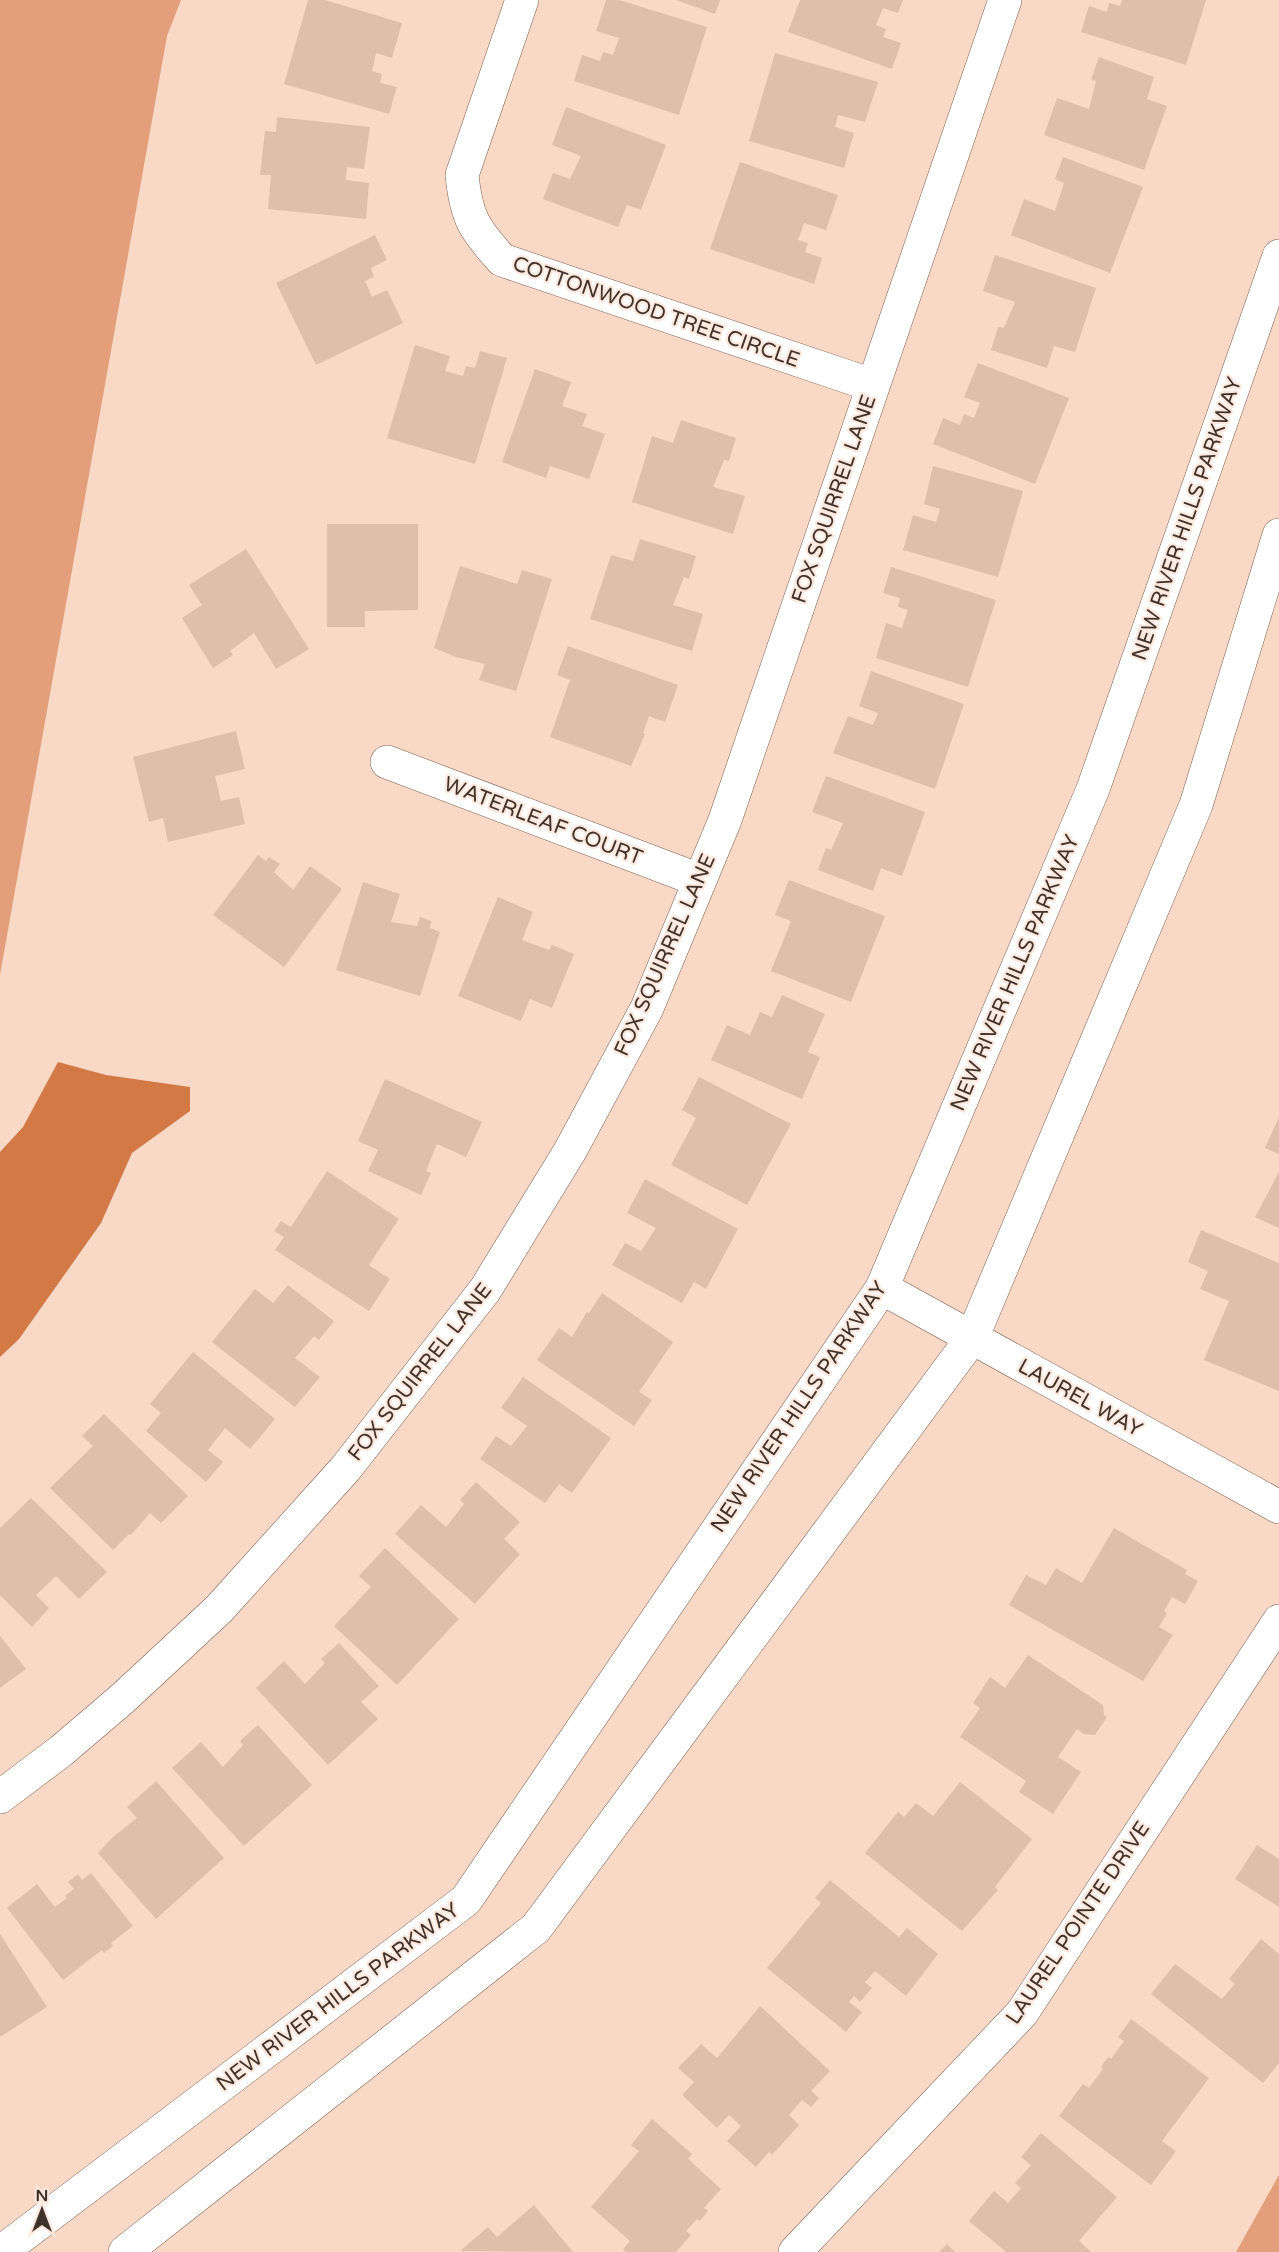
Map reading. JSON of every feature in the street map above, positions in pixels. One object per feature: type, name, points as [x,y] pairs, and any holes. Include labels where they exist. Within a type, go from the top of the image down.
[{"type":"street","name":"COTTONWOOD TREE CIRCLE","points":[[522,0],[462,175],[465,205],[478,233],[502,260],[872,385]]},
{"type":"street","name":"FOX SQUIRREL LANE","points":[[0,1797],[61,1751],[122,1699],[219,1609],[346,1468],[477,1299],[570,1151],[647,1008],[725,820],[1005,0]]},
{"type":"street","name":"NEW RIVER HILLS PARKWAY","points":[[1,2252],[466,1900],[882,1288],[1094,789],[1279,256]]},
{"type":"street","points":[[125,2252],[536,1928],[972,1338],[1196,805],[1279,535]]},
{"type":"street","name":"WATERLEAF COURT","points":[[387,762],[699,880]]},
{"type":"street","name":"LAUREL WAY","points":[[882,1288],[1279,1507]]},
{"type":"street","name":"LAUREL POINTE DRIVE","points":[[795,2252],[1022,2013],[1279,1621]]},
{"type":"shaded area","points":[[0,0],[181,0],[167,36],[0,975]]},
{"type":"shaded area","points":[[58,1062],[106,1075],[190,1087],[190,1111],[132,1153],[101,1223],[19,1339],[0,1357],[0,1152],[23,1127]]},
{"type":"shaded area","points":[[1279,2175],[1279,2252],[1236,2252]]},
{"type":"building","points":[[308,0],[325,0],[402,23],[392,58],[376,53],[372,71],[382,74],[380,83],[397,87],[389,114],[284,84]]},
{"type":"building","points":[[606,0],[619,0],[707,27],[679,115],[574,81],[582,55],[600,61],[603,52],[613,55],[619,38],[596,31]]},
{"type":"building","points":[[676,0],[720,0],[715,14]]},
{"type":"building","points":[[800,0],[903,0],[898,13],[883,8],[876,25],[886,29],[883,37],[901,43],[892,69],[788,32]]},
{"type":"building","points":[[1122,0],[1206,0],[1186,65],[1081,32],[1089,6],[1107,12],[1109,3],[1120,6]]},
{"type":"building","points":[[775,53],[878,82],[865,122],[838,115],[835,127],[854,133],[844,168],[749,141]]},
{"type":"building","points":[[1099,57],[1154,77],[1147,99],[1167,106],[1144,170],[1044,135],[1057,98],[1089,109],[1096,81],[1091,79]]},
{"type":"building","points":[[566,107],[666,145],[641,210],[627,205],[618,227],[543,199],[553,173],[570,179],[581,156],[552,145]]},
{"type":"building","points":[[277,117],[370,127],[364,169],[347,167],[346,180],[369,183],[366,219],[268,209],[271,175],[260,175],[265,131],[276,132]]},
{"type":"building","points":[[1063,157],[1143,187],[1110,273],[1011,235],[1024,199],[1055,211],[1064,183],[1055,179]]},
{"type":"building","points":[[740,162],[838,195],[826,230],[804,223],[798,240],[808,243],[805,252],[822,258],[814,284],[710,249]]},
{"type":"building","points":[[375,235],[387,260],[371,268],[374,277],[365,281],[372,297],[387,290],[403,323],[316,365],[276,283]]},
{"type":"building","points":[[995,255],[1096,288],[1075,352],[1054,346],[1047,368],[991,350],[998,327],[1004,328],[1015,302],[983,291]]},
{"type":"building","points":[[415,345],[450,356],[445,371],[463,376],[466,366],[475,368],[480,351],[507,358],[475,464],[387,438]]},
{"type":"building","points":[[978,363],[1069,398],[1035,484],[933,444],[943,418],[960,425],[964,414],[974,418],[980,403],[964,397]]},
{"type":"building","points":[[535,369],[571,382],[562,406],[587,414],[582,426],[605,434],[589,479],[550,466],[546,478],[502,462]]},
{"type":"building","points":[[681,420],[736,438],[729,461],[724,460],[713,487],[745,496],[733,534],[632,502],[652,436],[673,443]]},
{"type":"building","points":[[933,466],[1023,491],[998,577],[903,550],[913,515],[936,522],[940,509],[924,504]]},
{"type":"building","points":[[327,524],[418,524],[418,610],[365,611],[365,627],[327,627]]},
{"type":"building","points":[[640,539],[696,556],[689,579],[684,577],[673,605],[703,614],[692,651],[590,619],[611,555],[633,561]]},
{"type":"building","points":[[246,549],[309,649],[276,669],[254,633],[230,651],[233,655],[213,668],[182,618],[202,605],[189,585]]},
{"type":"building","points":[[460,566],[517,584],[522,570],[552,579],[516,691],[479,680],[485,664],[456,657],[434,648]]},
{"type":"building","points":[[891,567],[996,600],[968,687],[876,658],[886,623],[902,628],[908,610],[898,607],[900,598],[883,593]]},
{"type":"building","points":[[568,646],[678,685],[665,722],[649,716],[643,733],[645,734],[631,766],[550,737],[570,680],[557,675]]},
{"type":"building","points":[[871,671],[964,704],[935,789],[833,753],[848,716],[873,725],[878,713],[859,706]]},
{"type":"building","points":[[236,731],[245,769],[215,776],[221,801],[239,797],[245,824],[168,842],[163,818],[149,822],[133,757]]},
{"type":"building","points":[[826,776],[925,812],[902,876],[881,868],[873,891],[818,870],[826,848],[831,850],[843,823],[812,812]]},
{"type":"building","points":[[258,855],[266,861],[269,857],[280,864],[274,872],[293,890],[310,866],[342,889],[284,967],[213,915]]},
{"type":"building","points":[[789,880],[885,916],[851,1002],[771,971],[791,921],[775,915]]},
{"type":"building","points":[[363,882],[400,894],[391,922],[417,926],[420,917],[431,921],[430,928],[440,932],[420,996],[336,970]]},
{"type":"building","points":[[498,897],[533,912],[522,940],[549,950],[552,945],[574,954],[552,1008],[530,999],[521,1021],[458,996]]},
{"type":"building","points":[[782,995],[825,1014],[808,1052],[820,1057],[802,1099],[711,1060],[727,1025],[750,1035],[760,1012],[772,1017]]},
{"type":"building","points":[[699,1077],[791,1124],[747,1205],[671,1165],[696,1118],[682,1110]]},
{"type":"building","points":[[385,1079],[482,1122],[466,1157],[437,1144],[426,1171],[431,1173],[421,1195],[368,1171],[378,1150],[358,1141]]},
{"type":"building","points":[[1279,1117],[1279,1154],[1265,1148]]},
{"type":"building","points":[[327,1171],[399,1219],[369,1265],[390,1279],[369,1311],[275,1250],[284,1237],[274,1231],[281,1221],[291,1227]]},
{"type":"building","points":[[1279,1172],[1279,1228],[1255,1217]]},
{"type":"building","points":[[645,1179],[738,1229],[706,1289],[694,1282],[682,1303],[612,1265],[625,1243],[641,1251],[656,1228],[627,1213]]},
{"type":"building","points":[[1201,1230],[1279,1263],[1279,1391],[1204,1360],[1229,1301],[1200,1289],[1208,1271],[1188,1262]]},
{"type":"building","points":[[288,1285],[334,1321],[319,1340],[314,1336],[295,1358],[320,1377],[295,1407],[212,1342],[255,1289],[273,1303]]},
{"type":"building","points":[[602,1293],[673,1342],[639,1392],[652,1400],[634,1426],[537,1360],[559,1328],[572,1337]]},
{"type":"building","points":[[193,1352],[275,1419],[250,1449],[225,1428],[208,1450],[223,1462],[206,1482],[146,1431],[161,1413],[150,1404]]},
{"type":"building","points":[[523,1377],[611,1438],[572,1493],[559,1484],[545,1503],[480,1459],[496,1436],[511,1446],[527,1426],[501,1408]]},
{"type":"building","points":[[104,1414],[188,1496],[161,1523],[150,1513],[131,1535],[129,1534],[113,1550],[50,1488],[93,1446],[82,1436]]},
{"type":"building","points":[[476,1482],[520,1522],[504,1539],[520,1554],[475,1604],[395,1534],[421,1505],[446,1527],[464,1504],[460,1500]]},
{"type":"building","points":[[31,1498],[107,1572],[79,1599],[56,1576],[36,1595],[49,1608],[32,1627],[0,1595],[0,1528]]},
{"type":"building","points":[[1114,1528],[1187,1570],[1185,1574],[1198,1581],[1185,1604],[1172,1597],[1164,1611],[1167,1613],[1159,1627],[1173,1635],[1143,1681],[1009,1605],[1026,1575],[1046,1585],[1056,1568],[1082,1583]]},
{"type":"building","points":[[385,1548],[459,1619],[397,1685],[334,1626],[371,1587],[359,1576]]},
{"type":"building","points":[[0,1636],[26,1669],[0,1688]]},
{"type":"building","points":[[339,1643],[379,1686],[361,1702],[378,1719],[328,1765],[256,1688],[284,1661],[305,1684],[325,1663],[321,1659]]},
{"type":"building","points":[[1028,1655],[1103,1705],[1104,1715],[1107,1717],[1095,1735],[1084,1734],[1077,1729],[1058,1757],[1081,1772],[1053,1814],[1019,1792],[1026,1781],[960,1737],[980,1708],[973,1703],[990,1677],[1005,1688]]},
{"type":"building","points":[[258,1725],[312,1785],[244,1846],[172,1768],[201,1742],[223,1767],[243,1745],[240,1741]]},
{"type":"building","points":[[156,1781],[224,1858],[156,1919],[98,1853],[114,1836],[137,1818],[127,1807]]},
{"type":"building","points":[[960,1782],[1032,1839],[995,1887],[998,1890],[962,1931],[865,1853],[898,1812],[904,1817],[916,1803],[933,1816]]},
{"type":"building","points":[[1257,1845],[1279,1859],[1279,1907],[1235,1879]]},
{"type":"building","points":[[91,1873],[133,1926],[111,1943],[113,1946],[104,1953],[102,1950],[63,1980],[7,1908],[37,1884],[55,1907],[74,1889],[68,1882],[78,1874],[82,1880]]},
{"type":"building","points":[[830,1880],[899,1937],[907,1928],[938,1954],[906,1996],[875,1971],[865,1982],[872,1988],[860,2002],[854,1996],[849,2002],[862,2012],[846,2032],[767,1968],[821,1903],[815,1898]]},
{"type":"building","points":[[0,1934],[47,2007],[0,2037]]},
{"type":"building","points":[[1261,1939],[1279,1954],[1279,2063],[1263,2083],[1151,1994],[1175,1964],[1222,1999],[1235,1984],[1229,1979]]},
{"type":"building","points":[[760,2006],[830,2071],[811,2091],[819,2098],[811,2107],[802,2100],[789,2115],[799,2125],[772,2155],[769,2152],[756,2167],[727,2141],[741,2126],[729,2115],[717,2128],[682,2095],[694,2082],[678,2068],[701,2044],[717,2058]]},
{"type":"building","points":[[1131,2019],[1209,2078],[1162,2141],[1176,2151],[1151,2185],[1059,2116],[1083,2084],[1089,2088],[1103,2069],[1101,2067],[1108,2057],[1111,2059],[1124,2041],[1118,2037]]},
{"type":"building","points":[[652,2119],[692,2154],[688,2159],[721,2189],[704,2208],[708,2211],[700,2221],[697,2219],[686,2231],[691,2235],[676,2252],[626,2252],[623,2249],[630,2241],[591,2207],[639,2151],[631,2145]]},
{"type":"building","points":[[1041,2133],[1117,2197],[1079,2241],[1091,2252],[1006,2252],[969,2221],[994,2191],[1008,2203],[1021,2188],[1015,2183],[1031,2165],[1021,2157]]},
{"type":"building","points":[[534,2205],[573,2252],[460,2251],[488,2227],[497,2237]]},
{"type":"building","points":[[947,2244],[955,2252],[939,2252]]}]
